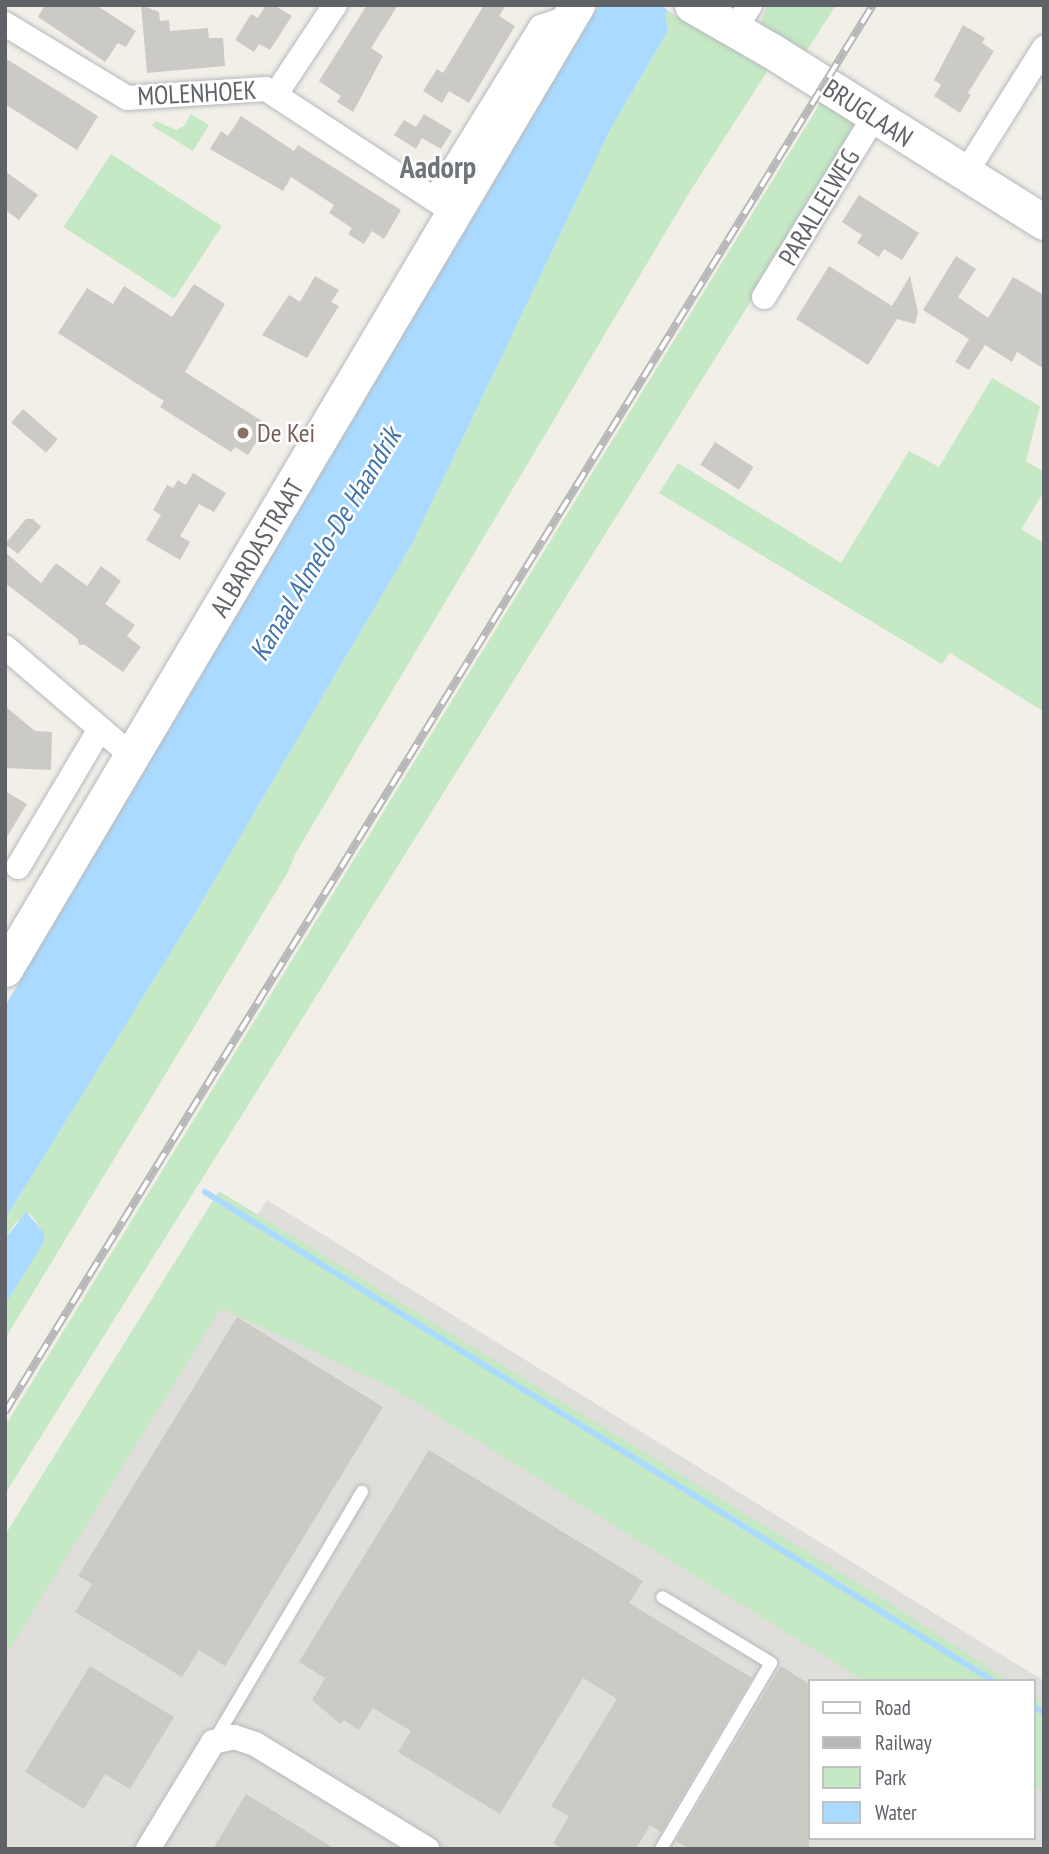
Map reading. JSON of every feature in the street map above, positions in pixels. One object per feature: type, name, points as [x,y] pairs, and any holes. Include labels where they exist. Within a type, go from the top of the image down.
[{"type":"street","name":"BRUGLAAN","points":[[692,5],[742,18],[874,117],[1044,222]]},
{"type":"street","points":[[276,94],[331,7]]},
{"type":"street","name":"ALBARDASTRAAT","points":[[9,956],[132,756],[445,206],[498,142],[523,92],[574,11]]},
{"type":"street","name":"MOLENHOEK","points":[[5,24],[127,98],[266,89],[445,206]]},
{"type":"street","points":[[965,174],[1044,48]]},
{"type":"street","name":"PARALLELWEG","points":[[764,297],[874,117]]},
{"type":"street","points":[[5,647],[132,756]]},
{"type":"street","points":[[18,867],[100,729]]},
{"type":"street","points":[[148,1849],[213,1742],[234,1737],[255,1744],[427,1849]]},
{"type":"lane","points":[[213,1742],[362,1492]]},
{"type":"lane","points":[[661,1849],[771,1663],[662,1597]]},
{"type":"shaded area","points":[[267,1200],[1044,1681],[1044,1849],[5,1849],[5,1630]]},
{"type":"green space","points":[[767,5],[836,5],[804,55],[759,27]]},
{"type":"green space","points":[[668,11],[768,70],[689,193],[295,854],[288,872],[5,1339],[5,1305],[44,1242],[44,1234],[30,1213],[15,1223],[5,1239],[5,1219],[196,912],[412,544],[611,128],[668,31],[665,16]]},
{"type":"green space","points":[[821,102],[861,125],[5,1494],[5,1426]]},
{"type":"green space","points":[[191,114],[209,125],[193,151],[152,126],[156,121],[176,130],[184,126]]},
{"type":"green space","points":[[111,154],[222,226],[174,299],[64,227]]},
{"type":"green space","points":[[992,378],[1040,406],[1026,461],[1044,472],[1044,492],[1021,529],[1044,543],[1044,712],[950,653],[942,664],[659,493],[678,463],[841,563],[909,451],[939,467]]},
{"type":"green space","points":[[219,1191],[882,1598],[1006,1679],[862,1679],[392,1388],[223,1309],[218,1313],[5,1656],[5,1535]]},
{"type":"green space","points":[[1035,1697],[1044,1703],[1044,1791],[1035,1785]]},
{"type":"water","name":"Kanaal Almelo-De Haandrik","points":[[599,5],[662,5],[668,11],[665,16],[668,31],[611,128],[412,544],[196,912],[5,1219],[5,1006]]},
{"type":"water","points":[[26,1212],[44,1233],[44,1242],[5,1305],[5,1239]]},
{"type":"building","points":[[45,5],[96,5],[136,31],[126,47],[118,43],[105,62],[38,17]]},
{"type":"building","points":[[141,5],[159,12],[160,21],[169,20],[170,31],[208,28],[209,38],[223,38],[225,66],[147,73]]},
{"type":"building","points":[[266,5],[274,5],[292,16],[270,50],[259,44],[254,52],[235,40],[251,14],[258,18]]},
{"type":"building","points":[[367,5],[398,5],[371,48],[383,56],[353,112],[337,102],[341,96],[319,81]]},
{"type":"building","points":[[484,5],[506,5],[499,16],[515,26],[469,103],[449,91],[442,103],[423,91],[437,69],[443,73]]},
{"type":"building","points":[[963,25],[985,38],[982,43],[994,51],[968,93],[971,95],[960,113],[934,96],[941,85],[934,80]]},
{"type":"building","points":[[5,58],[98,116],[77,150],[5,104]]},
{"type":"building","points":[[424,114],[452,131],[441,149],[422,138],[416,149],[394,135],[404,120],[416,127]]},
{"type":"building","points":[[241,116],[294,151],[298,145],[401,210],[384,239],[372,231],[364,244],[348,234],[352,228],[329,213],[334,205],[291,177],[283,191],[210,149],[221,131],[228,136]]},
{"type":"building","points":[[5,171],[38,195],[19,220],[5,210]]},
{"type":"building","points":[[859,195],[919,233],[902,260],[884,249],[879,257],[857,243],[862,235],[842,222]]},
{"type":"building","points":[[956,256],[976,269],[958,297],[988,318],[1013,277],[1044,295],[1044,369],[1017,352],[1012,362],[985,345],[969,370],[955,362],[969,339],[923,310]]},
{"type":"building","points":[[829,266],[892,306],[910,276],[918,312],[915,324],[897,319],[868,365],[796,319]]},
{"type":"building","points":[[315,276],[339,290],[331,302],[339,306],[307,358],[262,335],[289,295],[300,302]]},
{"type":"building","points":[[194,284],[225,304],[185,372],[262,421],[259,425],[265,429],[248,455],[235,447],[231,452],[160,407],[164,401],[58,333],[87,288],[113,304],[124,286],[172,317]]},
{"type":"building","points":[[23,409],[58,439],[46,453],[11,423]]},
{"type":"building","points":[[715,442],[754,467],[739,490],[700,465]]},
{"type":"building","points":[[193,473],[226,493],[214,512],[199,504],[180,536],[190,542],[180,560],[146,540],[161,515],[153,510],[167,485],[173,488],[178,480],[186,485]]},
{"type":"building","points":[[26,519],[33,519],[41,527],[18,554],[5,544]]},
{"type":"building","points":[[5,552],[41,583],[56,563],[87,586],[101,566],[121,581],[105,604],[135,625],[127,636],[141,647],[123,672],[85,645],[79,645],[78,639],[5,583]]},
{"type":"building","points":[[5,706],[35,731],[52,732],[51,770],[5,768]]},
{"type":"building","points":[[5,791],[27,804],[5,840]]},
{"type":"building","points":[[237,1317],[383,1407],[225,1666],[199,1650],[182,1677],[75,1612],[92,1584],[78,1576]]},
{"type":"building","points":[[429,1450],[643,1581],[629,1603],[752,1678],[661,1832],[650,1825],[636,1849],[562,1849],[553,1843],[569,1816],[551,1806],[617,1699],[583,1678],[500,1814],[398,1752],[411,1731],[373,1708],[359,1730],[344,1720],[340,1724],[312,1700],[325,1678],[299,1662]]},
{"type":"building","points":[[90,1666],[174,1717],[130,1789],[105,1774],[84,1809],[25,1772]]},
{"type":"building","points":[[781,1666],[808,1683],[809,1849],[689,1849],[676,1841]]},
{"type":"building","points":[[246,1794],[335,1849],[213,1849]]},
{"type":"waterway","points":[[205,1192],[990,1679]]},
{"type":"waterway","points":[[1035,1707],[1044,1713]]},
{"type":"railway","points":[[5,1412],[873,5]]},
{"type":"place","name":"De Kei","points":[[243,433]]},
{"type":"district","name":"Aadorp","points":[[438,167]]}]
